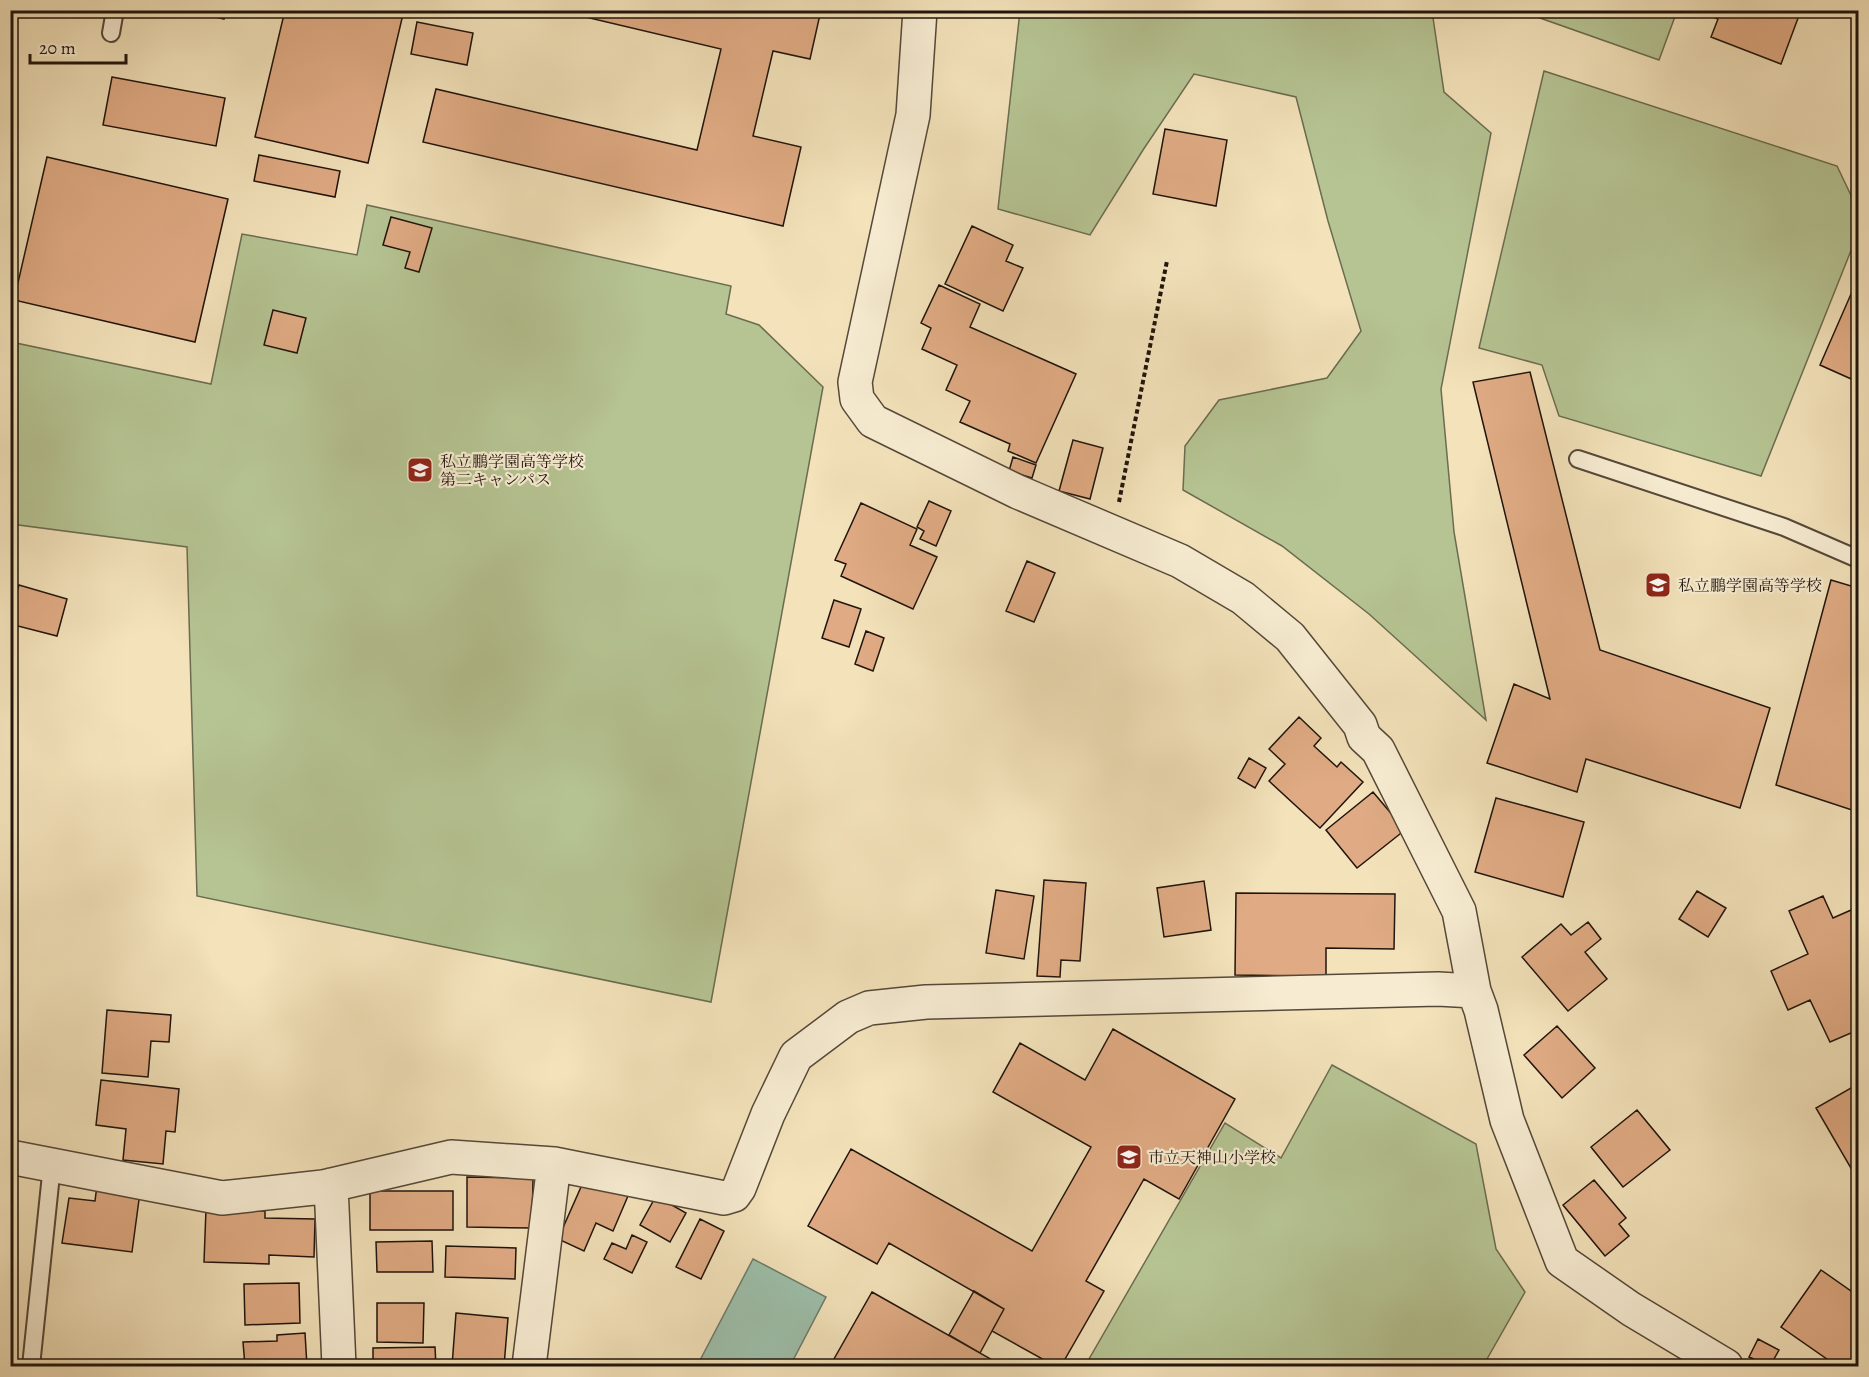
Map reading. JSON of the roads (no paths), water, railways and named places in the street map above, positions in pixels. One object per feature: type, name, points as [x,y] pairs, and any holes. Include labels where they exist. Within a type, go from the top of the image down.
[{"type":"street","points":[[920,10],[913,115],[855,382],[857,399],[873,421],[1018,492],[1180,561],[1243,598],[1290,637],[1360,725],[1365,737],[1378,750],[1459,911],[1474,990],[1481,1010],[1507,1120],[1562,1261],[1631,1309],[1726,1366]]},
{"type":"street","points":[[10,1157],[222,1198],[331,1185],[451,1157],[554,1164],[724,1198],[734,1195],[739,1188],[768,1114],[796,1056],[848,1017],[869,1008],[926,1002],[1474,990]]},
{"type":"street","points":[[530,1366],[554,1164]]},
{"type":"street","points":[[331,1185],[339,1366]]},
{"type":"lane","points":[[111,33],[115,10]]},
{"type":"lane","points":[[1578,459],[1784,527],[1858,558]]},
{"type":"lane","points":[[31,1366],[52,1165]]},
{"type":"place","name":"私立鵬学園高等学校 第二キャンパス","points":[[420,470]]},
{"type":"place","name":"私立鵬学園高等学校","points":[[1658,585]]},
{"type":"place","name":"市立天神山小学校","points":[[1129,1157]]}]
